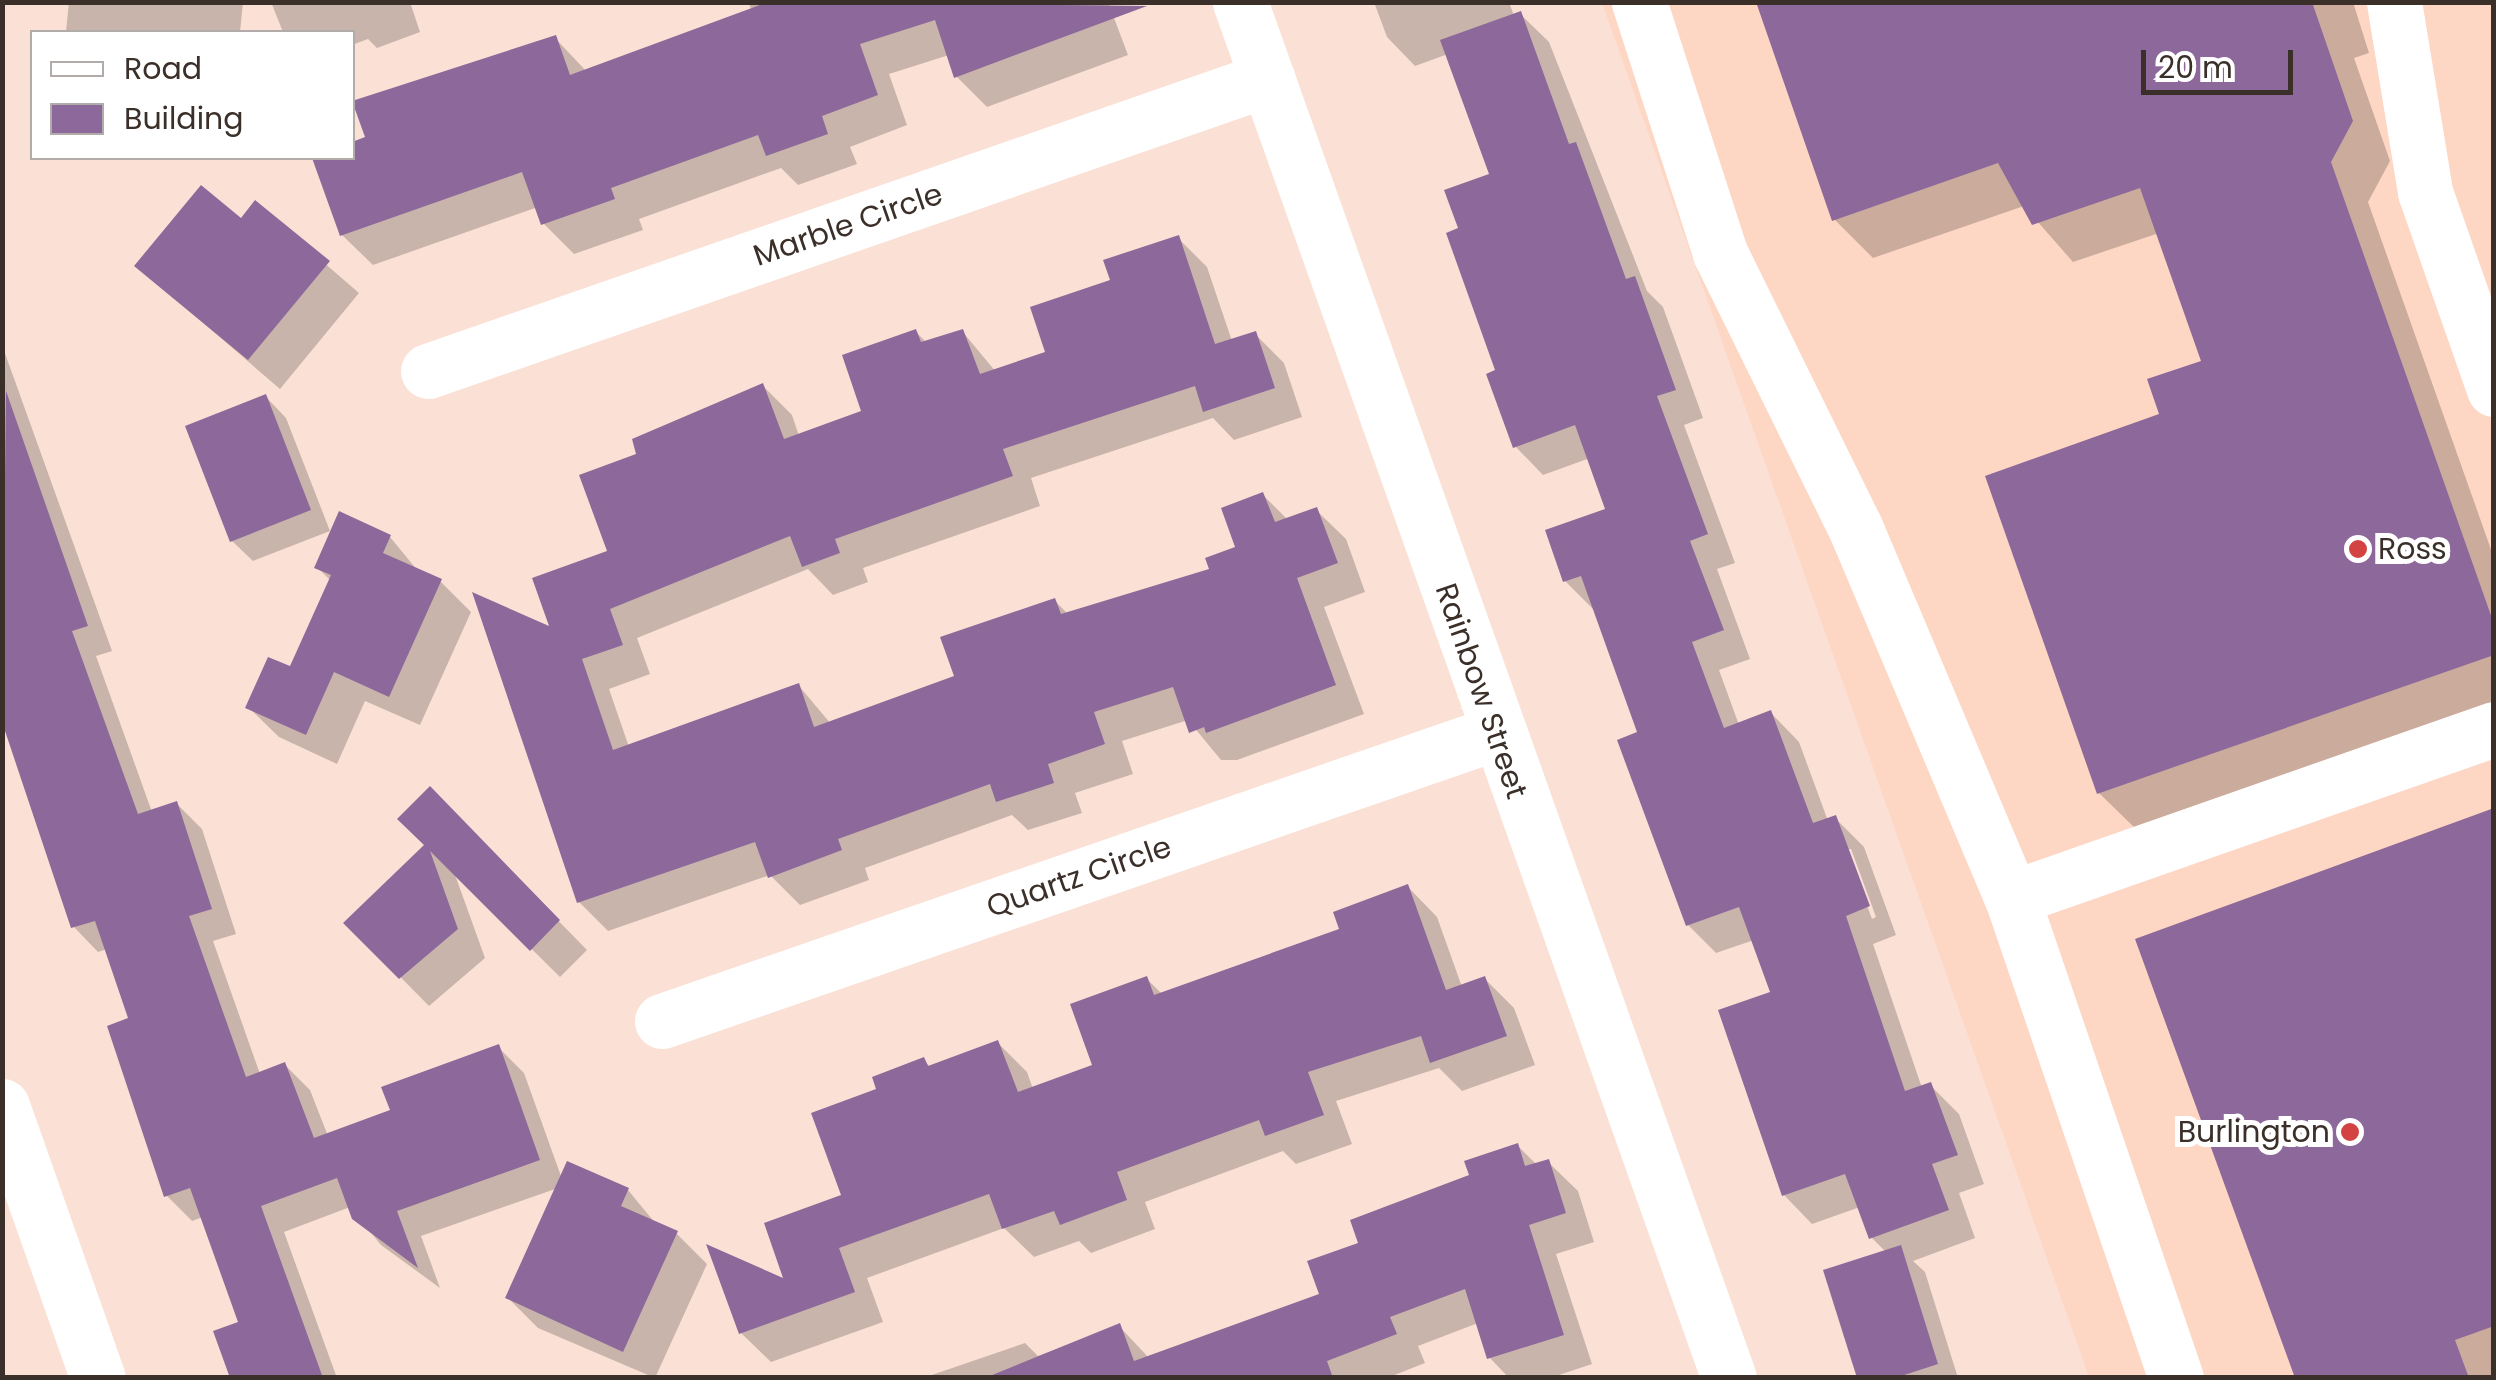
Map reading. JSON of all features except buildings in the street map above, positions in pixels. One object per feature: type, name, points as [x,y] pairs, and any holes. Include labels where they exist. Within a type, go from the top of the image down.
[{"type":"street","name":"Rainbow Street","points":[[1240,2],[1495,733],[1726,1377]]},
{"type":"street","points":[[1639,2],[1720,254],[1855,528],[2012,898],[2176,1378]]},
{"type":"street","points":[[2394,2],[2425,192],[2494,389]]},
{"type":"street","name":"Marble Circle","points":[[428,371],[1268,79]]},
{"type":"street","points":[[2012,898],[2494,729]]},
{"type":"street","name":"Quartz Circle","points":[[662,1020],[1495,733]]},
{"type":"street","points":[[2,1106],[98,1378]]},
{"type":"shaded area","points":[[1602,3],[2493,3],[2493,1377],[2089,1377]]},
{"type":"place","name":"Ross","points":[[2358,549]]},
{"type":"place","name":"Burlington","points":[[2350,1132]]}]
